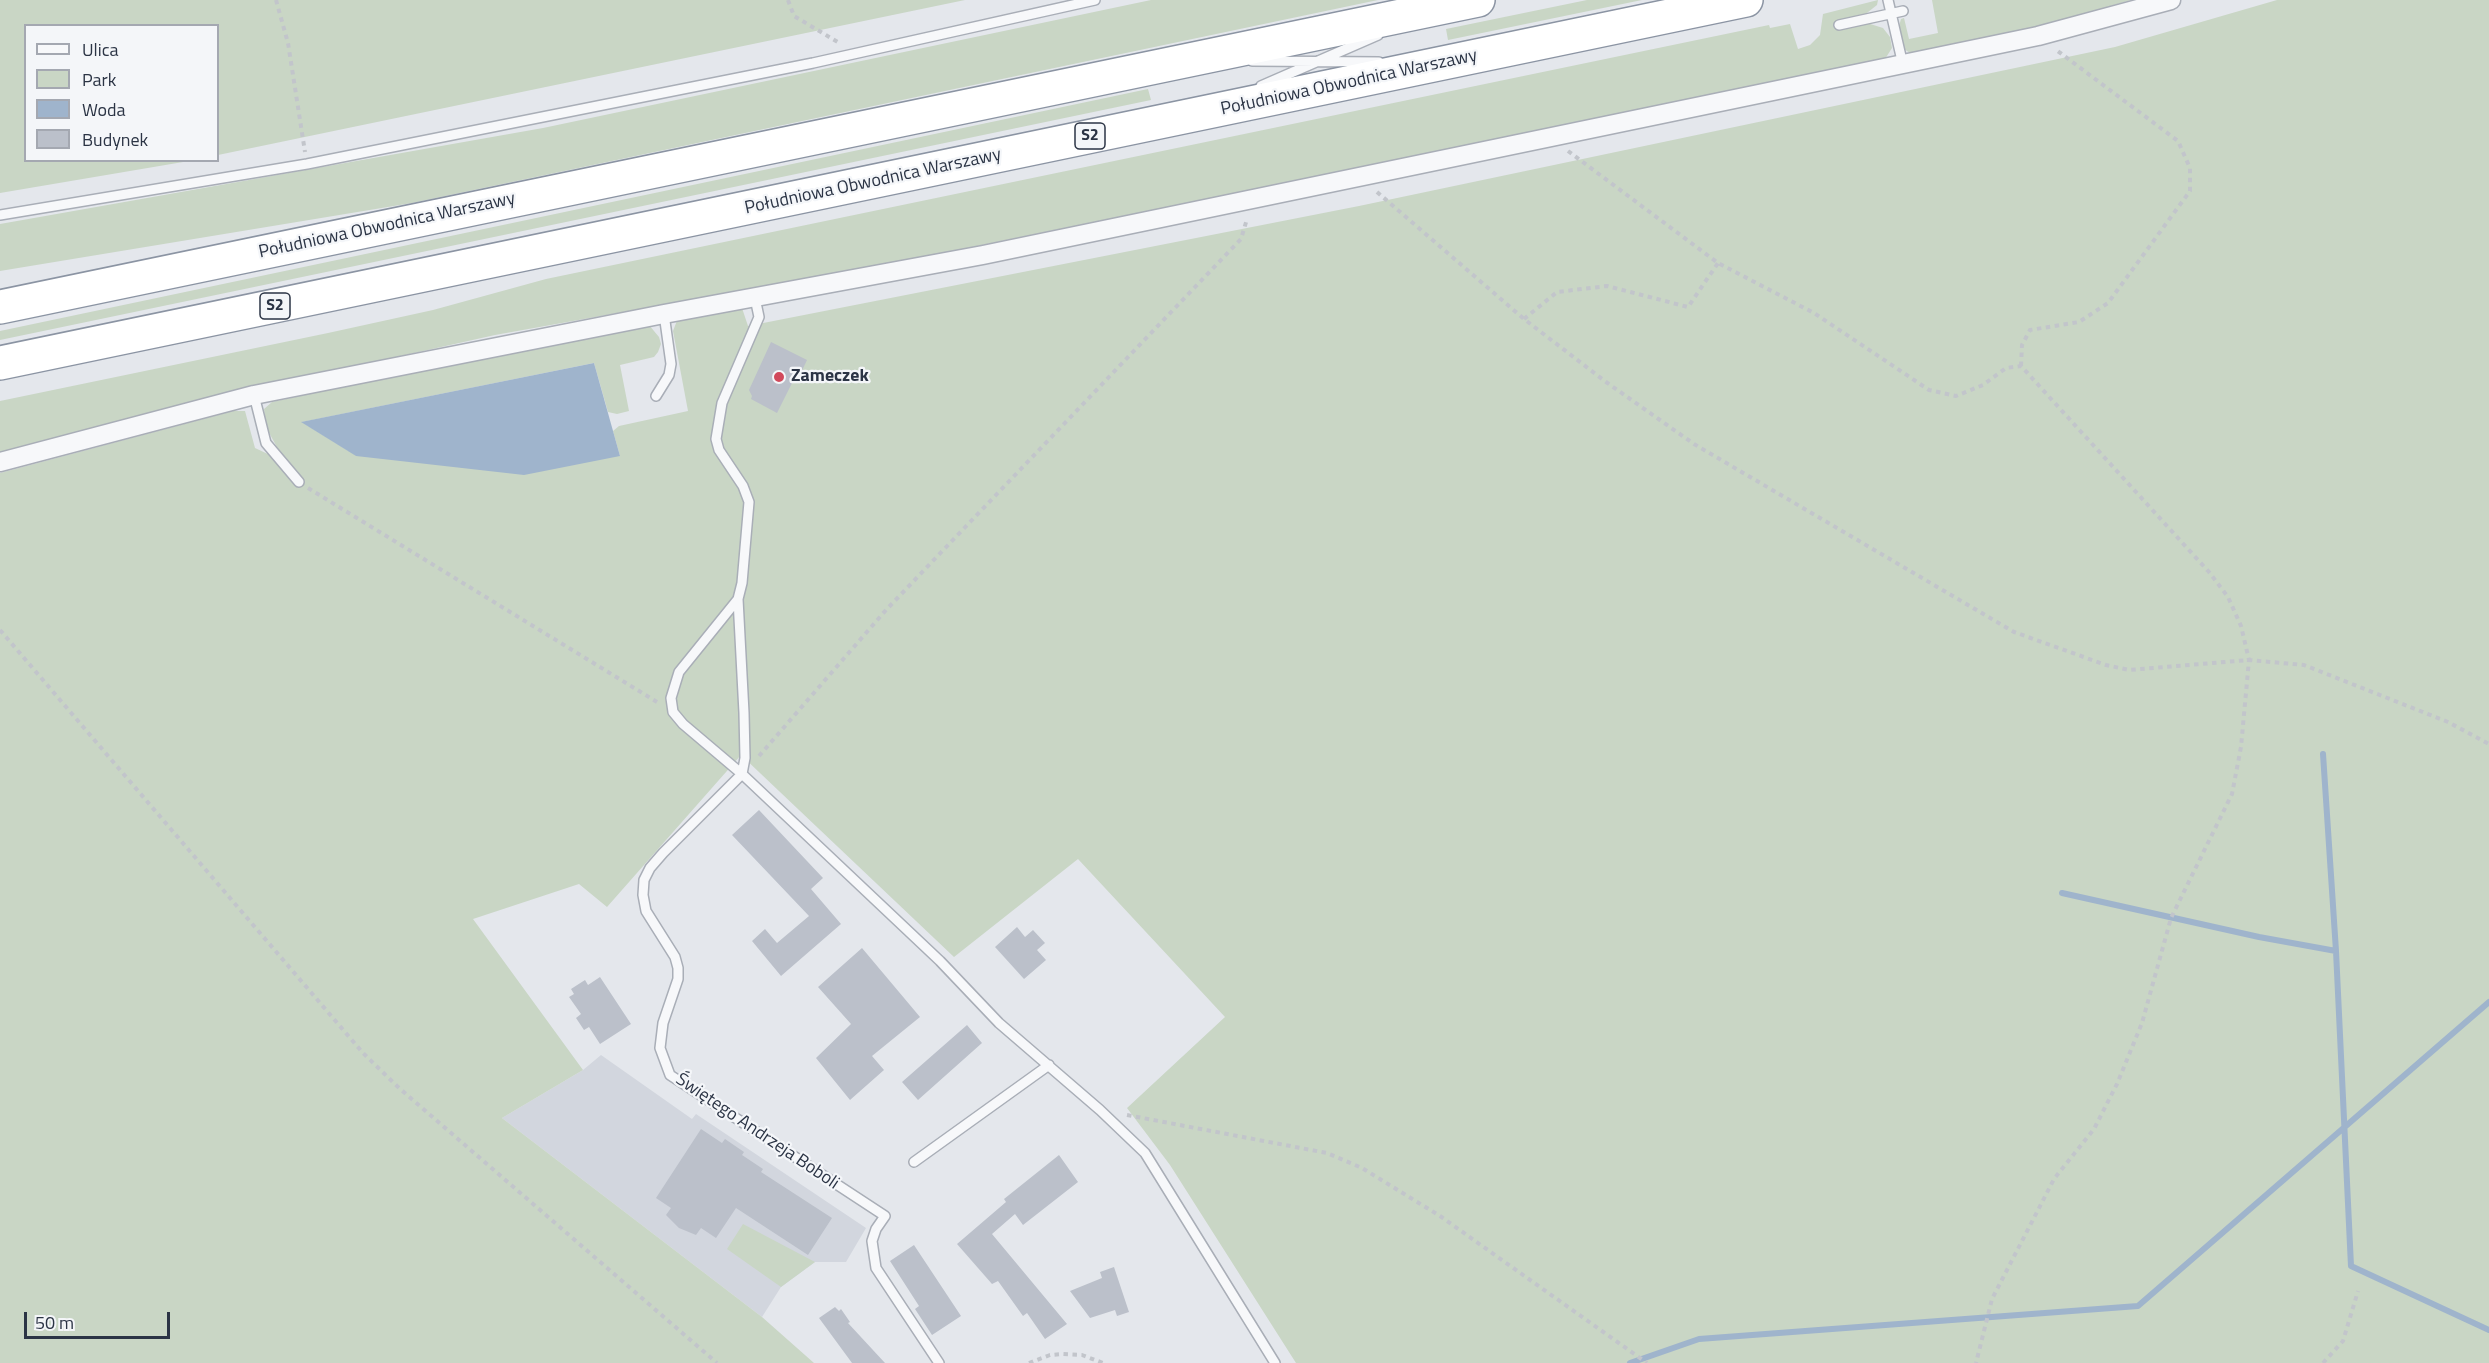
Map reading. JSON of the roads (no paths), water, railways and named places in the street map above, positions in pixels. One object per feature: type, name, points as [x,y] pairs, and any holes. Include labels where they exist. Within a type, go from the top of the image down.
[{"type":"highway","name":"Południowa Obwodnica Warszawy","points":[[0,306],[1478,0]]},
{"type":"highway","name":"Południowa Obwodnica Warszawy","points":[[0,363],[1746,0]]},
{"type":"street","points":[[0,462],[254,395],[664,314],[983,255],[2038,36],[2171,0]]},
{"type":"lane","points":[[0,215],[307,164],[857,53],[1095,0]]},
{"type":"lane","points":[[1888,0],[1902,65]]},
{"type":"lane","points":[[1196,115],[1440,8]]},
{"type":"lane","points":[[1839,25],[1903,12]]},
{"type":"lane","points":[[1184,61],[1450,62]]},
{"type":"lane","points":[[742,774],[745,758],[744,713],[738,600],[742,583],[749,502],[743,486],[719,450],[716,439],[722,403],[759,317],[755,298]]},
{"type":"lane","points":[[656,396],[669,375],[671,364],[664,314]]},
{"type":"lane","points":[[254,395],[266,443],[299,482]]},
{"type":"lane","points":[[738,600],[679,672],[671,698],[673,712],[683,724],[742,774],[940,961],[999,1023],[1100,1110],[1145,1154],[1275,1363]]},
{"type":"lane","name":"Świętego Andrzeja Boboli","points":[[742,774],[663,853],[650,868],[644,880],[643,895],[646,911],[675,957],[678,968],[678,979],[663,1023],[660,1048],[670,1075],[885,1216],[876,1229],[872,1241],[876,1268],[939,1363]]},
{"type":"lane","points":[[914,1162],[1048,1065]]},
{"type":"water","points":[[594,363],[620,456],[524,475],[356,456],[301,422]]},
{"type":"waterway","points":[[2323,754],[2336,951],[2351,1266],[2489,1330]]},
{"type":"waterway","points":[[2062,893],[2259,937],[2336,951]]},
{"type":"waterway","points":[[1630,1363],[1699,1339],[2138,1306],[2489,1002]]},
{"type":"place","name":"Zameczek","points":[[779,377]]}]
